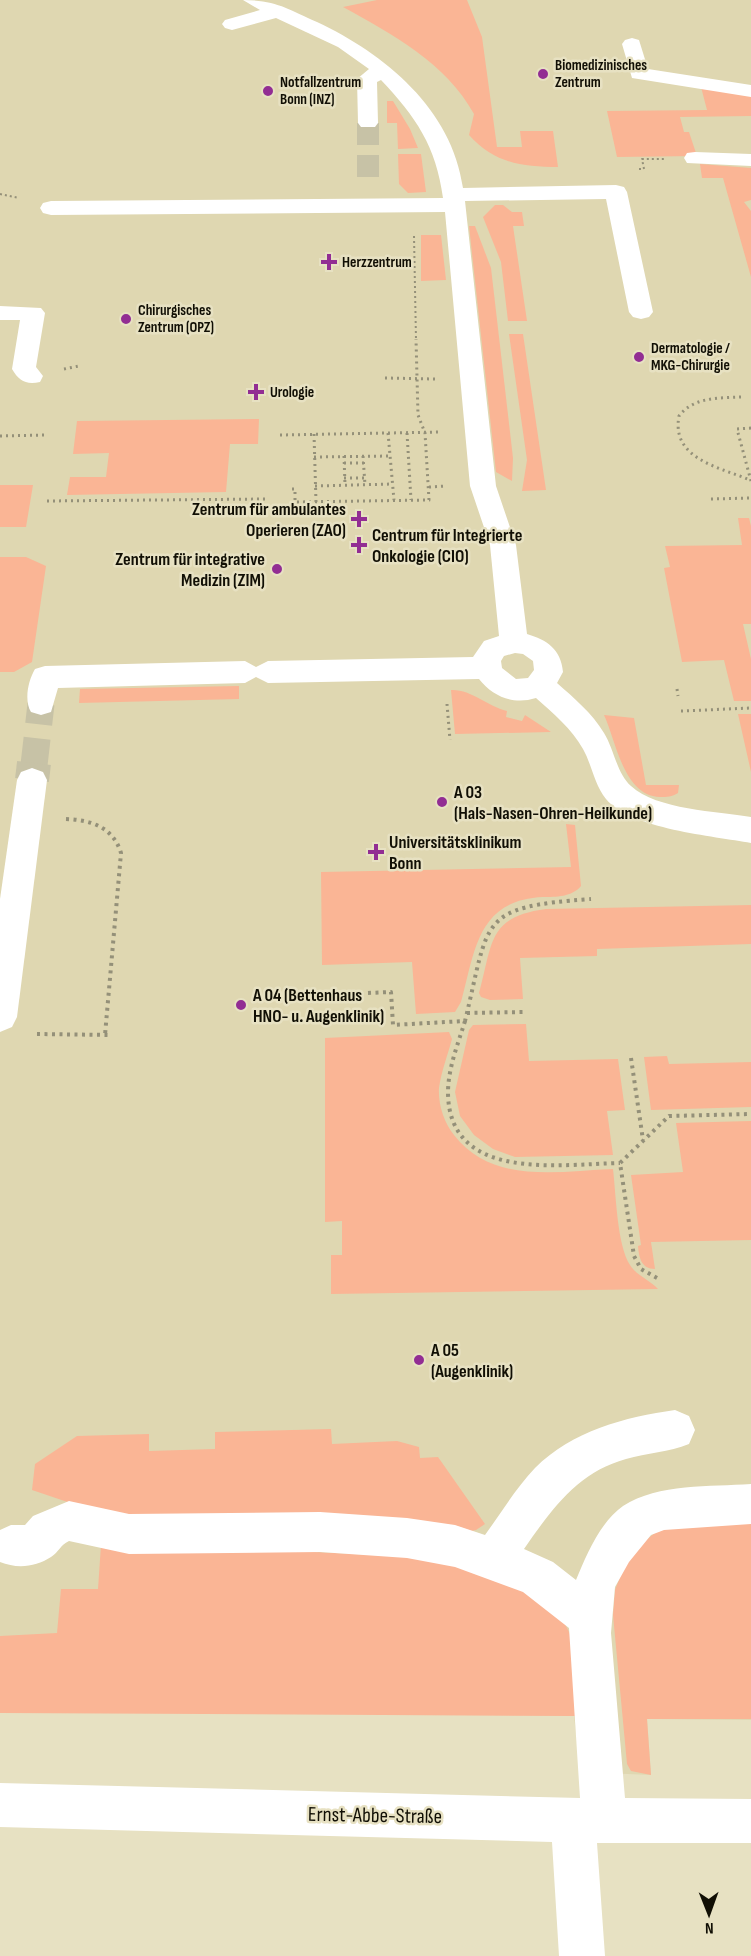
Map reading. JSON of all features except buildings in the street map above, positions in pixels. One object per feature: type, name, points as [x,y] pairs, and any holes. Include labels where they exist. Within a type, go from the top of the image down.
[{"type":"street","points":[[253,0],[345,43],[383,70],[419,108],[447,160],[455,200],[485,499],[503,545],[514,642]]},
{"type":"street","points":[[232,24],[280,11]]},
{"type":"street","points":[[632,44],[639,74],[751,91]]},
{"type":"street","points":[[368,123],[367,80],[383,70]]},
{"type":"street","points":[[695,159],[751,160]]},
{"type":"street","points":[[368,184],[373,196],[388,205]]},
{"type":"street","points":[[51,208],[388,205],[616,192],[641,312]]},
{"type":"street","points":[[6,309],[33,313],[24,369],[31,376]]},
{"type":"street","points":[[514,642],[533,646],[546,657],[549,672],[540,685],[522,690],[503,687],[495,683],[486,669],[489,654],[504,644],[514,642]]},
{"type":"street","points":[[41,704],[45,677],[452,667],[486,669]]},
{"type":"street","points":[[540,685],[570,710],[598,748],[607,779],[626,800],[665,814],[751,830]]},
{"type":"street","points":[[0,1017],[32,780]]},
{"type":"street","points":[[494,1557],[550,1482],[577,1461],[604,1447],[638,1434],[675,1430]]},
{"type":"street","points":[[582,1956],[588,1820],[590,1633],[595,1584],[614,1547],[637,1521],[664,1510],[751,1504]]},
{"type":"street","points":[[11,1546],[27,1546],[38,1542],[47,1530],[69,1521],[129,1534],[320,1532],[407,1538],[494,1557],[538,1577],[591,1619]]},
{"type":"street","name":"Ernst-Abbe-Straße","points":[[0,1805],[588,1820],[751,1821]]},
{"type":"path","points":[[292,489],[295,489],[296,502],[429,500],[425,433],[418,415],[416,379],[414,235],[416,229]]},
{"type":"path","points":[[386,378],[472,378]]},
{"type":"path","points":[[741,397],[705,400],[687,407],[676,422],[677,438],[690,452],[751,481]]},
{"type":"path","points":[[751,428],[737,429],[751,481]]},
{"type":"path","points":[[280,435],[477,432]]},
{"type":"path","points":[[388,433],[394,500]]},
{"type":"path","points":[[406,433],[411,500]]},
{"type":"path","points":[[314,434],[316,502]]},
{"type":"path","points":[[0,436],[46,435]]},
{"type":"path","points":[[344,456],[345,486]]},
{"type":"path","points":[[363,456],[365,485]]},
{"type":"path","points":[[314,457],[390,456]]},
{"type":"path","points":[[746,460],[751,460]]},
{"type":"path","points":[[344,463],[364,463]]},
{"type":"path","points":[[344,478],[364,478]]},
{"type":"path","points":[[315,486],[393,484]]},
{"type":"path","points":[[711,499],[751,498]]},
{"type":"path","points":[[47,501],[265,499]]},
{"type":"path","points":[[677,689],[678,696]]},
{"type":"path","points":[[446,696],[450,740]]},
{"type":"path","points":[[681,711],[751,708]]},
{"type":"path","points":[[26,819],[82,819],[96,824],[119,843],[121,853],[105,1035]]},
{"type":"path","points":[[591,898],[520,908],[497,919],[483,943],[447,1094],[453,1121],[468,1142],[487,1155],[512,1164],[621,1163],[669,1116],[751,1114]]},
{"type":"path","points":[[368,993],[392,992],[393,1025],[465,1021]]},
{"type":"path","points":[[467,1013],[525,1012]]},
{"type":"path","points":[[72,1035],[112,1035]]},
{"type":"path","points":[[631,1058],[643,1140]]},
{"type":"path","points":[[621,1163],[634,1256],[641,1269],[657,1278]]},
{"type":"shaded area","name":"Universitätsklinikum Bonn","points":[[0,0],[751,0],[751,1720],[647,1719],[651,1775],[580,1772],[574,1716],[0,1704]]},
{"type":"shaded area","points":[[377,0],[467,0],[482,37],[497,147],[522,147],[520,131],[553,131],[558,167],[509,162],[488,152],[469,135],[474,114],[449,80],[399,39],[343,7]]},
{"type":"shaded area","points":[[701,87],[751,96],[751,116],[680,117],[684,132],[689,132],[697,156],[617,157],[607,111],[707,110]]},
{"type":"shaded area","points":[[387,101],[393,101],[410,129],[418,148],[398,149],[397,123],[387,123]]},
{"type":"shaded area","points":[[398,154],[421,154],[426,192],[408,193],[399,184]]},
{"type":"shaded area","points":[[700,164],[751,168],[751,200],[744,202],[751,211],[751,277],[723,178],[702,178]]},
{"type":"shaded area","points":[[495,205],[503,205],[512,212],[522,212],[524,226],[513,226],[527,321],[508,321],[501,262],[483,217]]},
{"type":"shaded area","points":[[469,226],[475,226],[491,268],[513,458],[512,481],[496,472]]},
{"type":"shaded area","points":[[421,235],[441,235],[446,280],[421,281]]},
{"type":"shaded area","points":[[509,334],[523,334],[546,490],[522,491],[527,460]]},
{"type":"shaded area","points":[[259,419],[258,444],[230,444],[226,492],[67,495],[70,477],[106,477],[109,453],[73,454],[77,421]]},
{"type":"shaded area","points":[[0,485],[33,485],[26,527],[0,527]]},
{"type":"shaded area","points":[[738,518],[749,518],[751,526],[751,624],[743,624],[751,659],[751,701],[734,701],[724,660],[682,662],[664,568],[670,567],[665,546],[742,545]]},
{"type":"shaded area","points":[[0,557],[26,557],[46,566],[32,662],[14,672],[0,672]]},
{"type":"shaded area","points":[[239,686],[239,699],[79,703],[80,689]]},
{"type":"shaded area","points":[[451,690],[465,692],[507,711],[506,717],[522,721],[525,715],[551,732],[455,734]]},
{"type":"shaded area","points":[[738,714],[751,714],[751,772]]},
{"type":"shaded area","points":[[604,715],[634,718],[646,785],[679,785],[678,793],[660,797],[647,794],[637,787],[623,765]]},
{"type":"shaded area","points":[[566,824],[575,825],[581,886],[564,896],[521,900],[504,908],[492,918],[482,932],[476,947],[461,1002],[455,1012],[416,1014],[412,962],[322,965],[321,872],[571,867]]},
{"type":"shaded area","points":[[751,905],[751,944],[597,949],[597,956],[520,958],[523,999],[490,1000],[481,997],[479,993],[496,935],[513,918],[527,913],[546,909]]},
{"type":"shaded area","points":[[526,1024],[529,1061],[618,1059],[625,1110],[607,1111],[613,1155],[515,1157],[493,1149],[474,1135],[460,1116],[455,1092],[469,1030],[473,1025]]},
{"type":"shaded area","points":[[449,1032],[452,1039],[441,1076],[439,1094],[445,1119],[454,1135],[470,1151],[488,1162],[507,1168],[549,1172],[613,1169],[620,1232],[626,1256],[633,1269],[658,1289],[331,1294],[331,1255],[342,1255],[342,1221],[325,1222],[325,1038]]},
{"type":"shaded area","points":[[667,1056],[669,1064],[751,1062],[751,1107],[651,1110],[644,1057]]},
{"type":"shaded area","points":[[751,1121],[751,1240],[651,1242],[655,1269],[644,1265],[639,1254],[638,1246],[641,1245],[631,1175],[683,1172],[676,1123]]},
{"type":"shaded area","points":[[331,1429],[332,1444],[397,1441],[419,1447],[420,1458],[438,1457],[485,1524],[476,1530],[461,1533],[103,1514],[32,1490],[35,1464],[77,1436],[149,1434],[149,1451],[215,1449],[215,1432]]},
{"type":"shaded area","points":[[751,1521],[751,1719],[647,1719],[651,1775],[631,1771],[627,1764],[613,1615],[615,1590],[624,1567],[635,1549],[656,1532],[683,1524]]},
{"type":"shaded area","points":[[158,1544],[433,1558],[531,1591],[563,1620],[572,1638],[575,1716],[0,1713],[0,1636],[57,1633],[61,1589],[98,1589],[101,1545]]},
{"type":"tunnel","points":[[368,123],[368,184]]},
{"type":"tunnel","points":[[34,765],[41,704]]},
{"type":"tunnel","points":[[32,780],[34,763]]},
{"type":"place","name":"Biomedizinisches Zentrum","points":[[543,74]]},
{"type":"place","name":"Notfallzentrum Bonn (INZ)","points":[[268,91]]},
{"type":"place","name":"Herzzentrum","points":[[329,262]]},
{"type":"place","name":"Chirurgisches Zentrum (OPZ)","points":[[126,319]]},
{"type":"place","name":"Dermatologie / MKG-Chirurgie","points":[[639,357]]},
{"type":"place","name":"Urologie","points":[[256,392]]},
{"type":"place","name":"Zentrum für ambulantes Operieren (ZAO)","points":[[359,519]]},
{"type":"place","name":"Centrum für Integrierte Onkologie (CIO)","points":[[359,545]]},
{"type":"place","name":"Zentrum für integrative Medizin (ZIM)","points":[[277,569]]},
{"type":"place","name":"A 03 (Hals-Nasen-Ohren-Heilkunde)","points":[[442,802]]},
{"type":"place","name":"Universitätsklinikum Bonn","points":[[376,852]]},
{"type":"place","name":"A 04 (Bettenhaus HNO- u. Augenklinik)","points":[[241,1005]]},
{"type":"place","name":"A 05 (Augenklinik)","points":[[419,1360]]}]
